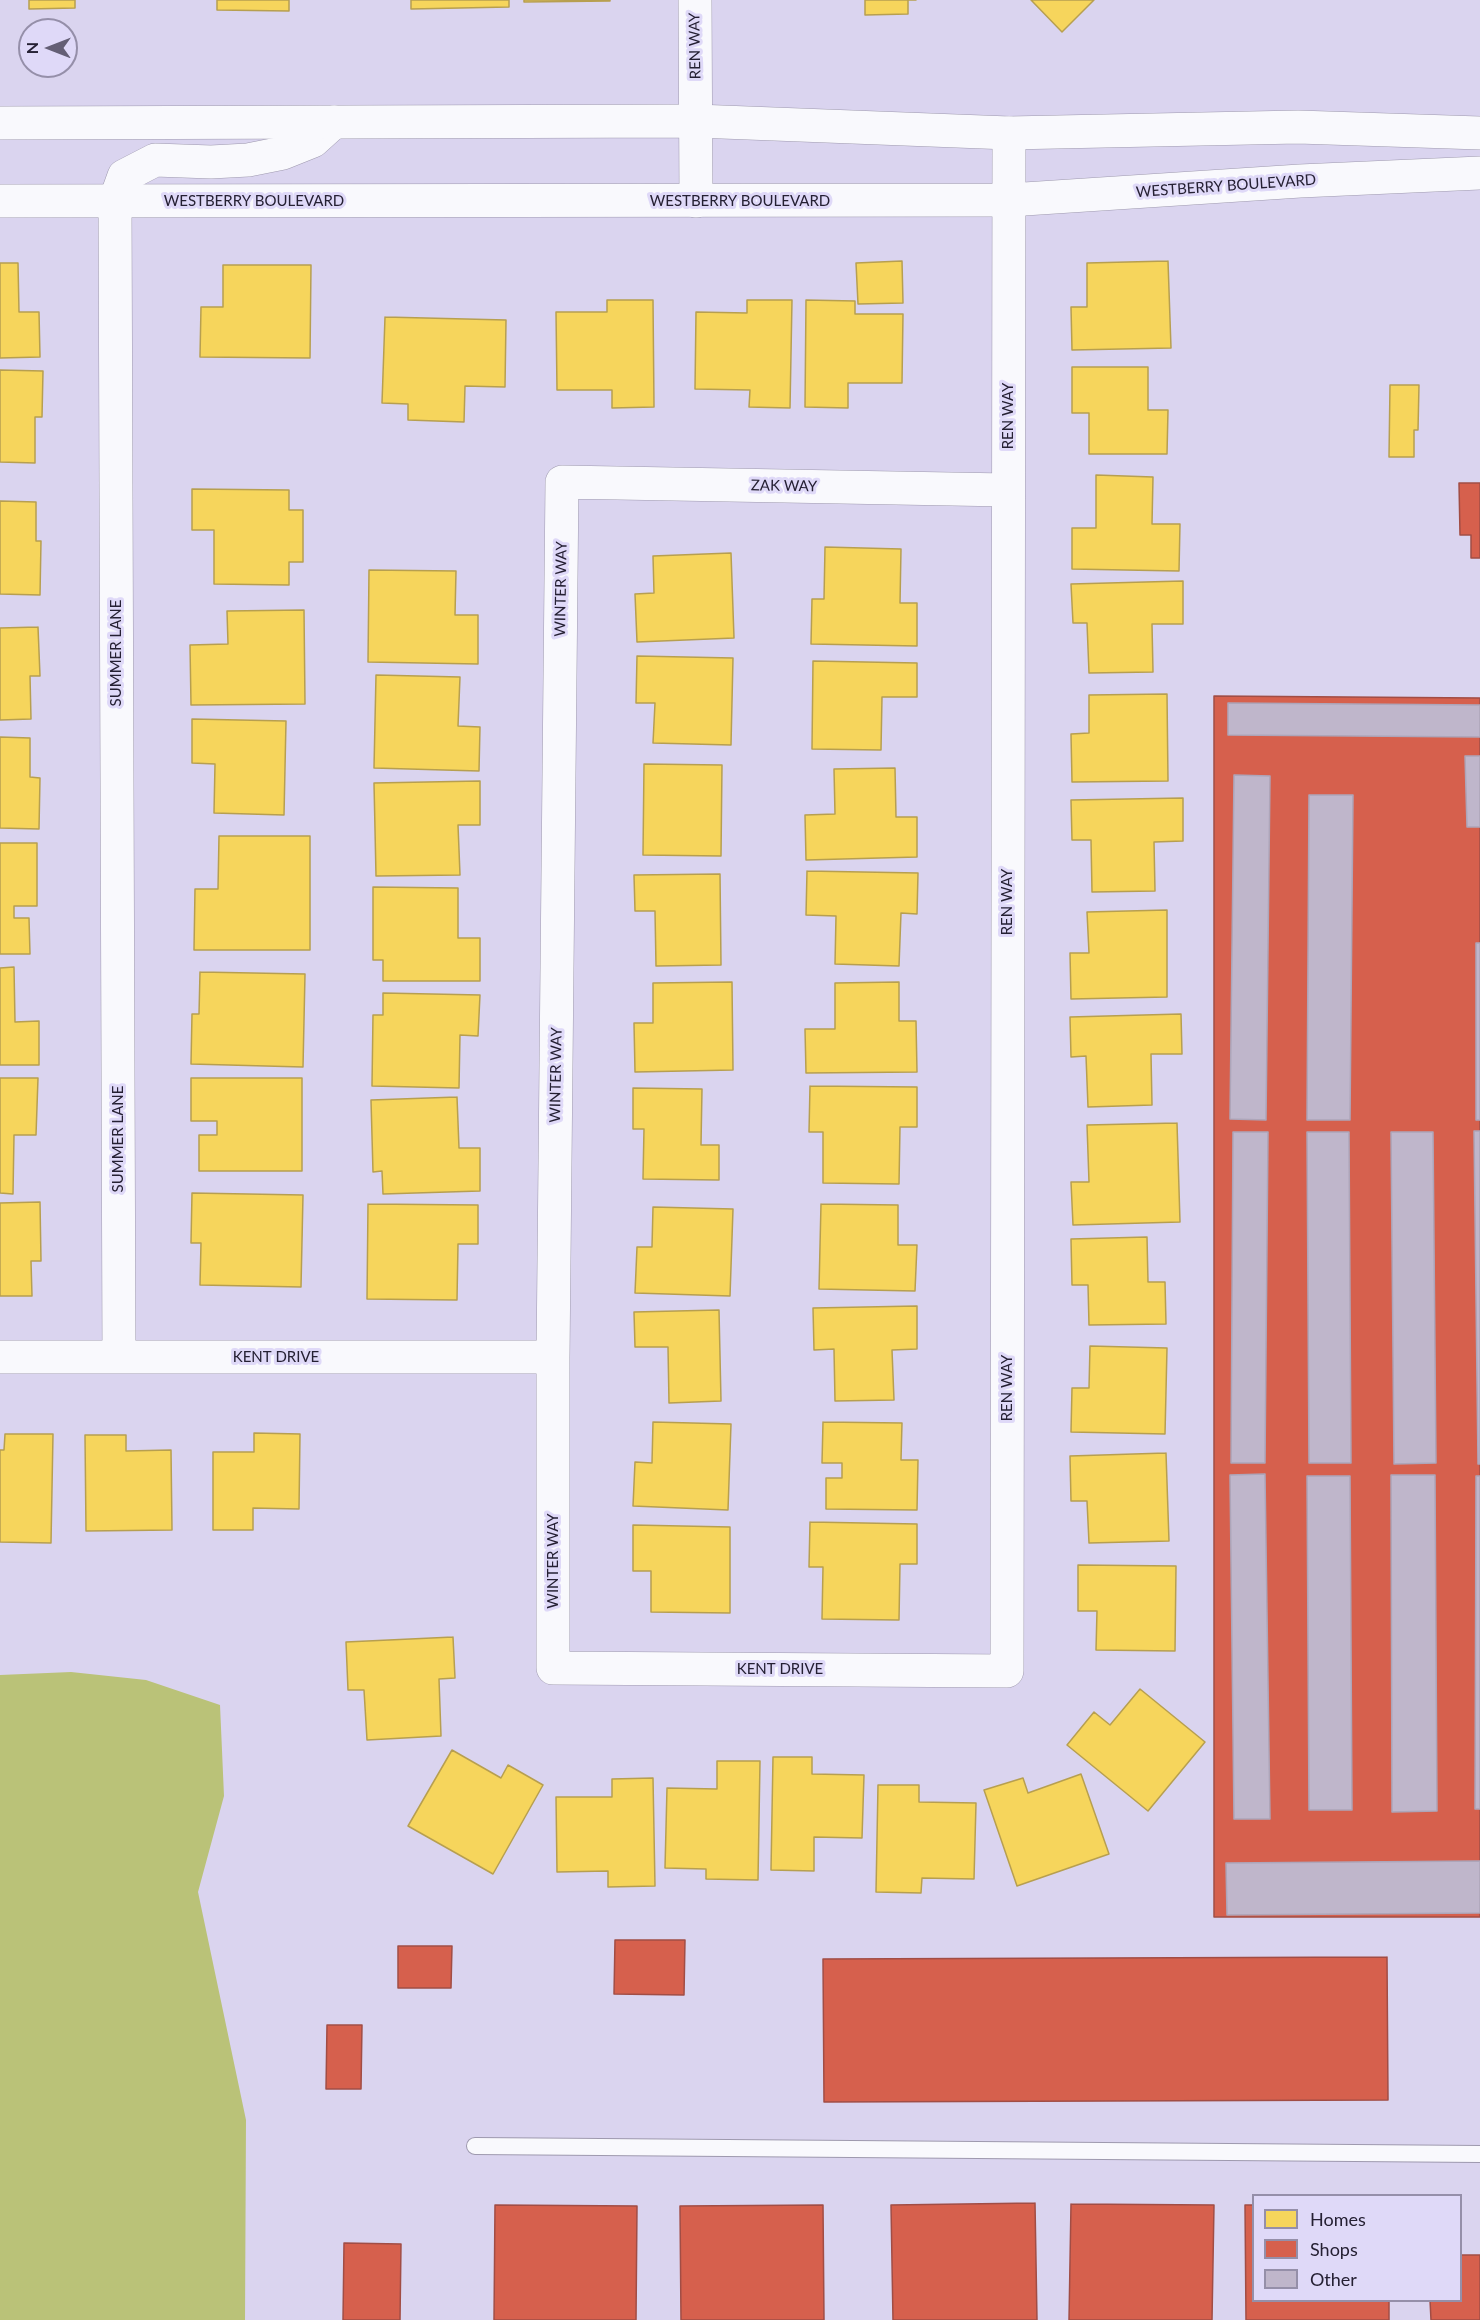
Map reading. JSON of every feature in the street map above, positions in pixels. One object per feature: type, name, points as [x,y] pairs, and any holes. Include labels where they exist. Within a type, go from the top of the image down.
[{"type":"street","name":"REN WAY","points":[[695,0],[696,201]]},
{"type":"street","points":[[0,123],[696,121],[1009,133],[1298,127],[1480,133]]},
{"type":"street","name":"SUMMER LANE","points":[[119,1357],[115,201],[124,176],[155,160],[211,162],[248,160],[284,153],[313,141],[334,122]]},
{"type":"street","name":"REN WAY","points":[[1007,1671],[1009,133]]},
{"type":"street","name":"WESTBERRY BOULEVARD","points":[[0,201],[1009,200],[1300,181],[1480,173]]},
{"type":"street","name":"ZAK WAY","points":[[562,482],[1007,490]]},
{"type":"street","name":"WINTER WAY","points":[[553,1668],[553,1357],[562,482]]},
{"type":"street","name":"KENT DRIVE","points":[[0,1357],[553,1357]]},
{"type":"street","name":"KENT DRIVE","points":[[553,1668],[1007,1671]]},
{"type":"lane","points":[[475,2146],[1480,2154]]},
{"type":"shaded area","points":[[71,1672],[146,1680],[220,1705],[224,1796],[198,1892],[246,2120],[245,2320],[0,2320],[0,1675]]},
{"type":"building: Homes","points":[[29,0],[75,0],[75,8],[29,9]]},
{"type":"building: Homes","points":[[217,0],[289,0],[289,11],[217,10]]},
{"type":"building: Homes","points":[[411,0],[509,0],[509,7],[411,9]]},
{"type":"building: Homes","points":[[524,0],[610,0],[610,1],[524,2]]},
{"type":"building: Homes","points":[[865,0],[908,0],[908,14],[865,15]]},
{"type":"building: Homes","points":[[1031,0],[1094,0],[1062,32]]},
{"type":"building: Homes","points":[[902,261],[903,303],[858,304],[856,263]]},
{"type":"building: Homes","points":[[1168,261],[1171,348],[1072,350],[1071,307],[1087,307],[1087,263]]},
{"type":"building: Homes","points":[[0,263],[18,263],[19,312],[39,312],[40,357],[0,358]]},
{"type":"building: Homes","points":[[223,265],[311,265],[310,358],[200,357],[201,307],[223,307]]},
{"type":"building: Homes","points":[[607,300],[653,300],[654,407],[612,408],[612,390],[557,390],[556,312],[607,312]]},
{"type":"building: Homes","points":[[747,300],[792,300],[790,408],[749,407],[750,390],[695,389],[696,312],[747,313]]},
{"type":"building: Homes","points":[[806,300],[855,301],[855,314],[903,314],[902,383],[848,383],[848,408],[805,407]]},
{"type":"building: Homes","points":[[385,317],[506,320],[505,387],[465,386],[464,422],[408,420],[408,404],[382,403]]},
{"type":"building: Homes","points":[[1072,367],[1148,367],[1148,410],[1168,410],[1167,454],[1089,454],[1089,413],[1072,413]]},
{"type":"building: Homes","points":[[0,370],[43,371],[42,417],[35,417],[35,463],[0,462]]},
{"type":"building: Homes","points":[[1390,385],[1419,385],[1418,430],[1414,430],[1414,457],[1389,457]]},
{"type":"building: Homes","points":[[1096,475],[1153,477],[1152,524],[1180,524],[1179,571],[1072,569],[1072,528],[1096,528]]},
{"type":"building: Homes","points":[[192,489],[289,490],[289,510],[303,510],[303,562],[289,562],[289,585],[214,584],[214,530],[192,530]]},
{"type":"building: Homes","points":[[0,501],[36,502],[36,541],[41,541],[40,595],[0,594]]},
{"type":"building: Homes","points":[[825,547],[901,549],[900,603],[917,603],[917,646],[811,644],[812,599],[824,599]]},
{"type":"building: Homes","points":[[731,553],[734,638],[637,642],[635,594],[654,593],[653,556]]},
{"type":"building: Homes","points":[[369,570],[456,571],[455,615],[478,615],[478,664],[368,662]]},
{"type":"building: Homes","points":[[1183,581],[1183,624],[1152,624],[1153,672],[1089,673],[1087,623],[1073,623],[1071,584]]},
{"type":"building: Homes","points":[[304,610],[305,704],[191,705],[190,645],[228,644],[227,611]]},
{"type":"building: Homes","points":[[38,627],[40,676],[30,676],[31,719],[0,720],[0,628]]},
{"type":"building: Homes","points":[[637,656],[733,658],[731,745],[653,743],[655,703],[636,703]]},
{"type":"building: Homes","points":[[813,661],[917,663],[917,697],[882,697],[881,750],[812,749]]},
{"type":"building: Homes","points":[[376,675],[460,677],[458,726],[480,727],[479,771],[374,768]]},
{"type":"building: Homes","points":[[1167,694],[1168,781],[1072,782],[1071,734],[1089,733],[1089,695]]},
{"type":"building: Homes","points":[[192,719],[286,721],[284,815],[214,813],[215,764],[192,763]]},
{"type":"building: Homes","points":[[0,737],[30,738],[30,777],[40,778],[39,829],[0,828]]},
{"type":"building: Homes","points":[[644,764],[722,765],[721,856],[643,855]]},
{"type":"building: Homes","points":[[895,768],[896,817],[917,817],[917,857],[806,860],[805,815],[835,814],[834,769]]},
{"type":"building: Homes","points":[[480,781],[480,825],[458,825],[460,875],[376,876],[374,783]]},
{"type":"building: Homes","points":[[1183,798],[1183,841],[1154,842],[1155,891],[1092,892],[1091,840],[1072,840],[1071,800]]},
{"type":"building: Homes","points":[[219,836],[310,836],[310,950],[194,950],[195,889],[218,889]]},
{"type":"building: Homes","points":[[0,843],[37,843],[37,906],[14,906],[14,918],[29,918],[30,954],[0,954]]},
{"type":"building: Homes","points":[[807,871],[918,873],[917,914],[901,913],[899,966],[835,964],[836,916],[806,915]]},
{"type":"building: Homes","points":[[720,874],[721,965],[656,966],[655,911],[635,911],[634,875]]},
{"type":"building: Homes","points":[[373,887],[458,888],[458,938],[480,938],[480,981],[383,981],[383,960],[373,960]]},
{"type":"building: Homes","points":[[1167,910],[1167,997],[1071,999],[1070,953],[1089,953],[1087,912]]},
{"type":"building: Homes","points":[[14,967],[15,1022],[39,1021],[39,1065],[0,1065],[0,968]]},
{"type":"building: Homes","points":[[200,972],[305,974],[303,1067],[191,1064],[192,1014],[199,1014]]},
{"type":"building: Homes","points":[[732,982],[733,1070],[635,1072],[634,1023],[653,1023],[653,983]]},
{"type":"building: Homes","points":[[899,982],[899,1021],[916,1021],[917,1072],[806,1073],[805,1029],[835,1029],[835,983]]},
{"type":"building: Homes","points":[[383,993],[480,995],[478,1036],[460,1035],[459,1088],[372,1086],[373,1015],[383,1015]]},
{"type":"building: Homes","points":[[1181,1014],[1182,1054],[1151,1054],[1152,1105],[1088,1107],[1086,1056],[1071,1057],[1070,1017]]},
{"type":"building: Homes","points":[[0,1078],[38,1078],[36,1135],[14,1135],[13,1194],[0,1193]]},
{"type":"building: Homes","points":[[191,1078],[302,1078],[302,1171],[199,1171],[199,1135],[217,1135],[217,1121],[191,1121]]},
{"type":"building: Homes","points":[[810,1086],[917,1087],[917,1127],[900,1127],[899,1184],[823,1183],[823,1132],[809,1132]]},
{"type":"building: Homes","points":[[633,1088],[702,1089],[701,1145],[719,1145],[719,1180],[643,1179],[644,1129],[633,1129]]},
{"type":"building: Homes","points":[[457,1097],[459,1148],[480,1148],[480,1191],[383,1194],[382,1171],[373,1172],[371,1100]]},
{"type":"building: Homes","points":[[1177,1123],[1180,1222],[1073,1225],[1071,1182],[1089,1182],[1087,1125]]},
{"type":"building: Homes","points":[[192,1193],[303,1195],[301,1287],[200,1285],[201,1243],[191,1243]]},
{"type":"building: Homes","points":[[40,1202],[41,1261],[31,1261],[32,1296],[0,1296],[0,1203]]},
{"type":"building: Homes","points":[[368,1204],[478,1205],[478,1244],[458,1244],[457,1300],[367,1299]]},
{"type":"building: Homes","points":[[821,1204],[898,1205],[898,1245],[917,1245],[915,1291],[819,1289]]},
{"type":"building: Homes","points":[[653,1207],[733,1209],[730,1296],[635,1293],[637,1247],[652,1247]]},
{"type":"building: Homes","points":[[1147,1237],[1148,1282],[1165,1282],[1166,1324],[1089,1325],[1088,1285],[1072,1285],[1071,1239]]},
{"type":"building: Homes","points":[[917,1306],[917,1349],[892,1350],[894,1400],[835,1401],[834,1349],[814,1350],[813,1308]]},
{"type":"building: Homes","points":[[719,1310],[721,1401],[669,1403],[668,1347],[635,1347],[634,1312]]},
{"type":"building: Homes","points":[[1090,1346],[1167,1348],[1165,1434],[1071,1432],[1072,1388],[1089,1388]]},
{"type":"building: Homes","points":[[653,1422],[731,1424],[728,1510],[633,1506],[635,1462],[652,1463]]},
{"type":"building: Homes","points":[[823,1422],[902,1423],[901,1460],[918,1460],[917,1510],[826,1509],[826,1478],[842,1478],[842,1463],[822,1463]]},
{"type":"building: Homes","points":[[254,1433],[300,1434],[299,1509],[253,1508],[253,1530],[213,1530],[213,1452],[254,1452]]},
{"type":"building: Homes","points":[[5,1434],[53,1434],[51,1543],[0,1542],[0,1450],[4,1450]]},
{"type":"building: Homes","points":[[85,1435],[126,1435],[126,1451],[171,1450],[172,1530],[86,1531]]},
{"type":"building: Homes","points":[[1166,1453],[1169,1541],[1089,1543],[1087,1501],[1071,1501],[1070,1456]]},
{"type":"building: Homes","points":[[810,1522],[917,1524],[917,1564],[900,1564],[899,1620],[822,1619],[823,1567],[809,1567]]},
{"type":"building: Homes","points":[[633,1525],[730,1527],[730,1613],[651,1612],[651,1571],[633,1571]]},
{"type":"building: Homes","points":[[1078,1565],[1176,1566],[1175,1651],[1096,1650],[1097,1611],[1078,1611]]},
{"type":"building: Homes","points":[[453,1637],[455,1678],[439,1679],[441,1736],[367,1740],[364,1690],[348,1690],[346,1642]]},
{"type":"building: Homes","points":[[1140,1689],[1205,1742],[1148,1811],[1067,1745],[1094,1712],[1110,1725]]},
{"type":"building: Homes","points":[[452,1750],[501,1778],[508,1765],[543,1785],[493,1874],[408,1826]]},
{"type":"building: Homes","points":[[773,1757],[812,1757],[812,1774],[864,1775],[862,1838],[814,1837],[814,1871],[771,1870]]},
{"type":"building: Homes","points":[[717,1761],[760,1761],[758,1880],[706,1879],[706,1869],[665,1868],[667,1788],[717,1789]]},
{"type":"building: Homes","points":[[1081,1774],[1109,1854],[1017,1886],[984,1790],[1023,1778],[1028,1793]]},
{"type":"building: Homes","points":[[653,1778],[655,1886],[608,1887],[608,1871],[557,1872],[556,1797],[612,1797],[612,1779]]},
{"type":"building: Homes","points":[[878,1785],[919,1785],[919,1802],[976,1803],[974,1879],[922,1878],[921,1893],[876,1892]]},
{"type":"building: Shops","points":[[1459,483],[1480,483],[1480,558],[1471,558],[1471,535],[1460,535]]},
{"type":"building: Shops","points":[[1214,696],[1480,698],[1480,1917],[1214,1917]]},
{"type":"building: Shops","points":[[615,1940],[685,1940],[684,1995],[614,1994]]},
{"type":"building: Shops","points":[[398,1946],[452,1946],[451,1988],[398,1988]]},
{"type":"building: Shops","points":[[1387,1957],[1388,2100],[824,2102],[823,1959]]},
{"type":"building: Shops","points":[[327,2025],[362,2025],[361,2089],[326,2089]]},
{"type":"building: Shops","points":[[1035,2203],[1037,2320],[893,2320],[891,2205]]},
{"type":"building: Shops","points":[[1071,2204],[1214,2205],[1212,2320],[1069,2320]]},
{"type":"building: Shops","points":[[495,2205],[637,2206],[636,2320],[494,2320]]},
{"type":"building: Shops","points":[[823,2205],[824,2320],[681,2320],[680,2206]]},
{"type":"building: Shops","points":[[1245,2205],[1252,2205],[1252,2302],[1389,2302],[1389,2320],[1246,2320]]},
{"type":"building: Shops","points":[[344,2243],[401,2244],[400,2320],[343,2320]]},
{"type":"building: Shops","points":[[1462,2255],[1480,2255],[1480,2320],[1431,2320],[1430,2302],[1462,2302]]},
{"type":"building: Other","points":[[1228,703],[1480,705],[1480,737],[1228,735]]},
{"type":"building: Other","points":[[1465,756],[1480,756],[1480,827],[1467,827]]},
{"type":"building: Other","points":[[1234,775],[1270,776],[1266,1120],[1230,1119]]},
{"type":"building: Other","points":[[1309,795],[1353,795],[1350,1120],[1307,1120]]},
{"type":"building: Other","points":[[1476,943],[1480,943],[1480,1120],[1476,1120]]},
{"type":"building: Other","points":[[1474,1131],[1480,1131],[1480,1464],[1478,1464]]},
{"type":"building: Other","points":[[1233,1132],[1268,1132],[1265,1463],[1231,1463]]},
{"type":"building: Other","points":[[1307,1132],[1349,1132],[1351,1463],[1309,1463]]},
{"type":"building: Other","points":[[1391,1132],[1433,1132],[1436,1463],[1394,1464]]},
{"type":"building: Other","points":[[1265,1474],[1270,1819],[1234,1819],[1230,1475]]},
{"type":"building: Other","points":[[1391,1475],[1435,1475],[1437,1811],[1392,1812]]},
{"type":"building: Other","points":[[1307,1476],[1350,1476],[1352,1810],[1309,1810]]},
{"type":"building: Other","points":[[1476,1476],[1480,1476],[1480,1809],[1475,1809]]},
{"type":"building: Other","points":[[1480,1861],[1480,1913],[1227,1915],[1226,1863]]}]
